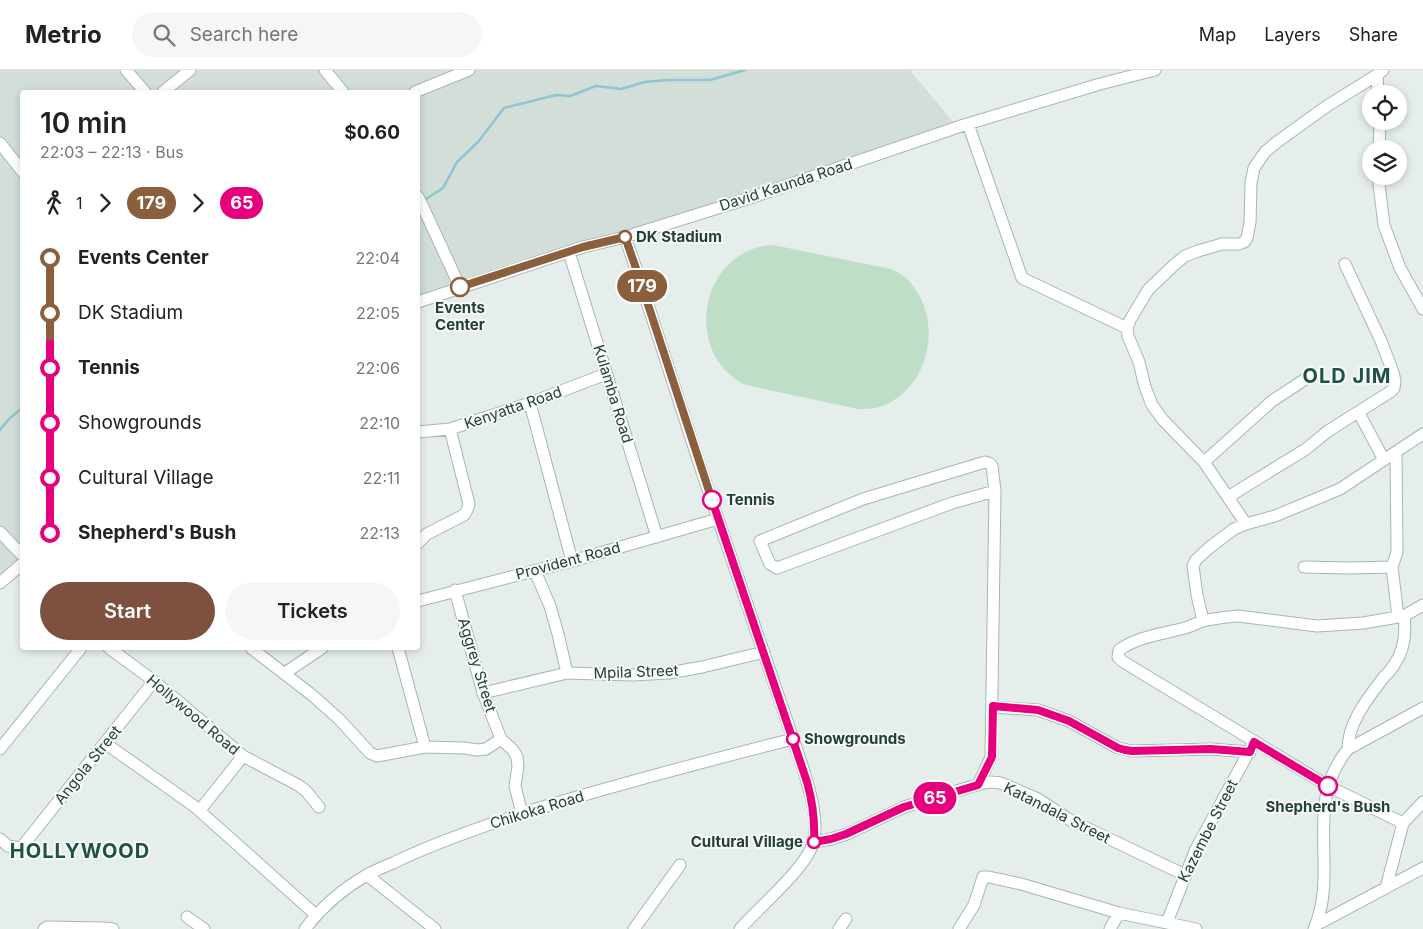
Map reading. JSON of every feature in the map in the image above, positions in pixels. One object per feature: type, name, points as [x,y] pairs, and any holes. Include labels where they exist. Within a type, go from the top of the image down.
[{"type":"street","points":[[126,70],[143,90]]},
{"type":"street","points":[[165,90],[190,70]]},
{"type":"street","points":[[325,70],[341,90]]},
{"type":"street","points":[[420,90],[469,70]]},
{"type":"street","name":"David Kaunda Road","points":[[420,301],[570,252],[750,198],[968,124],[1100,84],[1156,70]]},
{"type":"street","points":[[1246,524],[1204,462],[1163,420],[1152,405],[1128,332],[1130,320],[1148,290],[1185,256],[1222,244],[1239,244],[1244,242],[1247,238],[1250,222],[1250,184],[1254,168],[1264,152],[1328,106],[1380,73]]},
{"type":"street","points":[[968,124],[1022,278],[1128,332]]},
{"type":"street","points":[[0,143],[20,168]]},
{"type":"street","points":[[1379,185],[1384,225],[1400,268],[1423,309]]},
{"type":"street","points":[[420,201],[460,288]]},
{"type":"street","points":[[625,237],[813,801],[814,842],[808,854],[796,870],[740,929]]},
{"type":"street","name":"Kulamba Road","points":[[570,252],[657,537]]},
{"type":"street","points":[[1228,497],[1306,449],[1328,431],[1359,413],[1394,388],[1393,372],[1381,341],[1345,264]]},
{"type":"street","name":"Kenyatta Road","points":[[420,432],[450,429],[530,403],[606,374]]},
{"type":"street","points":[[1204,462],[1272,401],[1310,376]]},
{"type":"street","points":[[530,403],[572,561]]},
{"type":"street","points":[[1359,413],[1384,460]]},
{"type":"street","points":[[420,542],[427,534],[464,514],[469,504],[450,429]]},
{"type":"street","points":[[1203,621],[1193,566],[1196,560],[1210,547],[1234,529],[1275,516],[1340,489],[1423,434]]},
{"type":"street","points":[[1348,749],[1348,738],[1351,729],[1367,701],[1394,665],[1399,656],[1405,634],[1392,567],[1398,552],[1396,452]]},
{"type":"street","points":[[978,785],[992,757],[995,491],[992,466],[985,462],[863,499],[760,541],[770,564],[777,568],[952,503],[995,491]]},
{"type":"street","name":"Provident Road","points":[[420,599],[572,561],[718,519]]},
{"type":"street","points":[[0,532],[20,553]]},
{"type":"street","points":[[1304,567],[1392,567]]},
{"type":"street","points":[[535,570],[550,606],[567,674]]},
{"type":"street","points":[[0,583],[20,571]]},
{"type":"street","name":"Aggrey Street","points":[[455,590],[484,693],[501,740]]},
{"type":"street","points":[[1403,824],[1252,747],[1122,661],[1118,656],[1119,650],[1127,644],[1203,621],[1238,616],[1317,626],[1363,623],[1401,616],[1423,605]]},
{"type":"street","points":[[0,747],[79,650]]},
{"type":"street","name":"Hollywood Road","points":[[112,650],[154,681],[243,756],[200,810]]},
{"type":"street","points":[[254,650],[285,673],[340,720],[374,755],[425,747],[486,749],[501,740],[513,750],[517,757],[518,766],[515,786],[522,814]]},
{"type":"street","points":[[285,673],[319,650]]},
{"type":"street","points":[[399,650],[425,747]]},
{"type":"street","name":"Mpila Street","points":[[484,693],[567,674],[632,675],[669,673],[764,652]]},
{"type":"street","name":"Angola Street","points":[[0,839],[8,846],[21,848],[154,681]]},
{"type":"street","points":[[993,706],[1038,710],[1069,721],[1125,750],[1252,747]]},
{"type":"street","points":[[1315,927],[1322,902],[1324,878],[1323,811],[1328,786],[1334,770],[1348,749],[1423,708]]},
{"type":"street","name":"Chikoka Road","points":[[308,928],[316,915],[367,875],[416,852],[486,825],[522,814],[668,771],[793,739]]},
{"type":"street","points":[[105,743],[200,810],[316,915]]},
{"type":"street","name":"Kazembe Street","points":[[1166,922],[1196,849],[1252,747]]},
{"type":"street","points":[[243,756],[298,785],[306,791],[319,808]]},
{"type":"street","name":"Katandala Street","points":[[814,842],[846,834],[904,807],[991,782],[1001,783],[1038,799],[1070,820],[1185,875]]},
{"type":"street","points":[[1386,888],[1403,824],[1423,802]]},
{"type":"street","points":[[634,929],[680,865]]},
{"type":"street","points":[[1315,927],[1423,868]]},
{"type":"street","points":[[367,875],[435,929]]},
{"type":"street","points":[[959,929],[974,905],[983,878],[989,877],[1022,884],[1119,912],[1196,929]]},
{"type":"street","points":[[1110,929],[1119,912]]},
{"type":"street","points":[[187,917],[204,929]]},
{"type":"street","points":[[839,929],[846,920]]},
{"type":"street","points":[[44,929],[113,929]]},
{"type":"shaded area","points":[[0,70],[911,70],[955,124],[420,303],[420,90],[20,90],[20,566],[0,582]]},
{"type":"green space","points":[[769,245],[891,269],[909,281],[919,295],[925,310],[928,326],[925,358],[911,386],[899,397],[885,405],[858,409],[746,385],[726,371],[713,352],[707,330],[707,307],[714,285],[727,266],[745,252]]},
{"type":"waterway","points":[[426,199],[443,188],[457,162],[478,142],[504,108],[556,95],[570,96],[596,86],[621,89],[645,82],[710,80],[745,70]]},
{"type":"waterway","points":[[0,430],[20,410]]},
{"type":"bus line","name":"179","points":[[460,287],[583,247],[625,237],[712,500]]},
{"type":"bus line","name":"65","points":[[712,500],[802,764],[813,801],[814,842],[846,834],[904,807],[978,785],[992,757],[993,706],[1038,710],[1069,721],[1118,748],[1132,751],[1211,749],[1250,752],[1254,742],[1328,786]]},
{"type":"place","name":"DK Stadium","points":[[625,237]]},
{"type":"place","name":"Events Center","points":[[460,287]]},
{"type":"place","name":"Tennis","points":[[712,500]]},
{"type":"place","name":"Showgrounds","points":[[793,739]]},
{"type":"place","name":"Shepherd's Bush","points":[[1328,786]]},
{"type":"place","name":"Cultural Village","points":[[814,842]]},
{"type":"district","name":"OLD JIM","points":[[1347,376]]},
{"type":"district","name":"HOLLYWOOD","points":[[80,851]]}]
